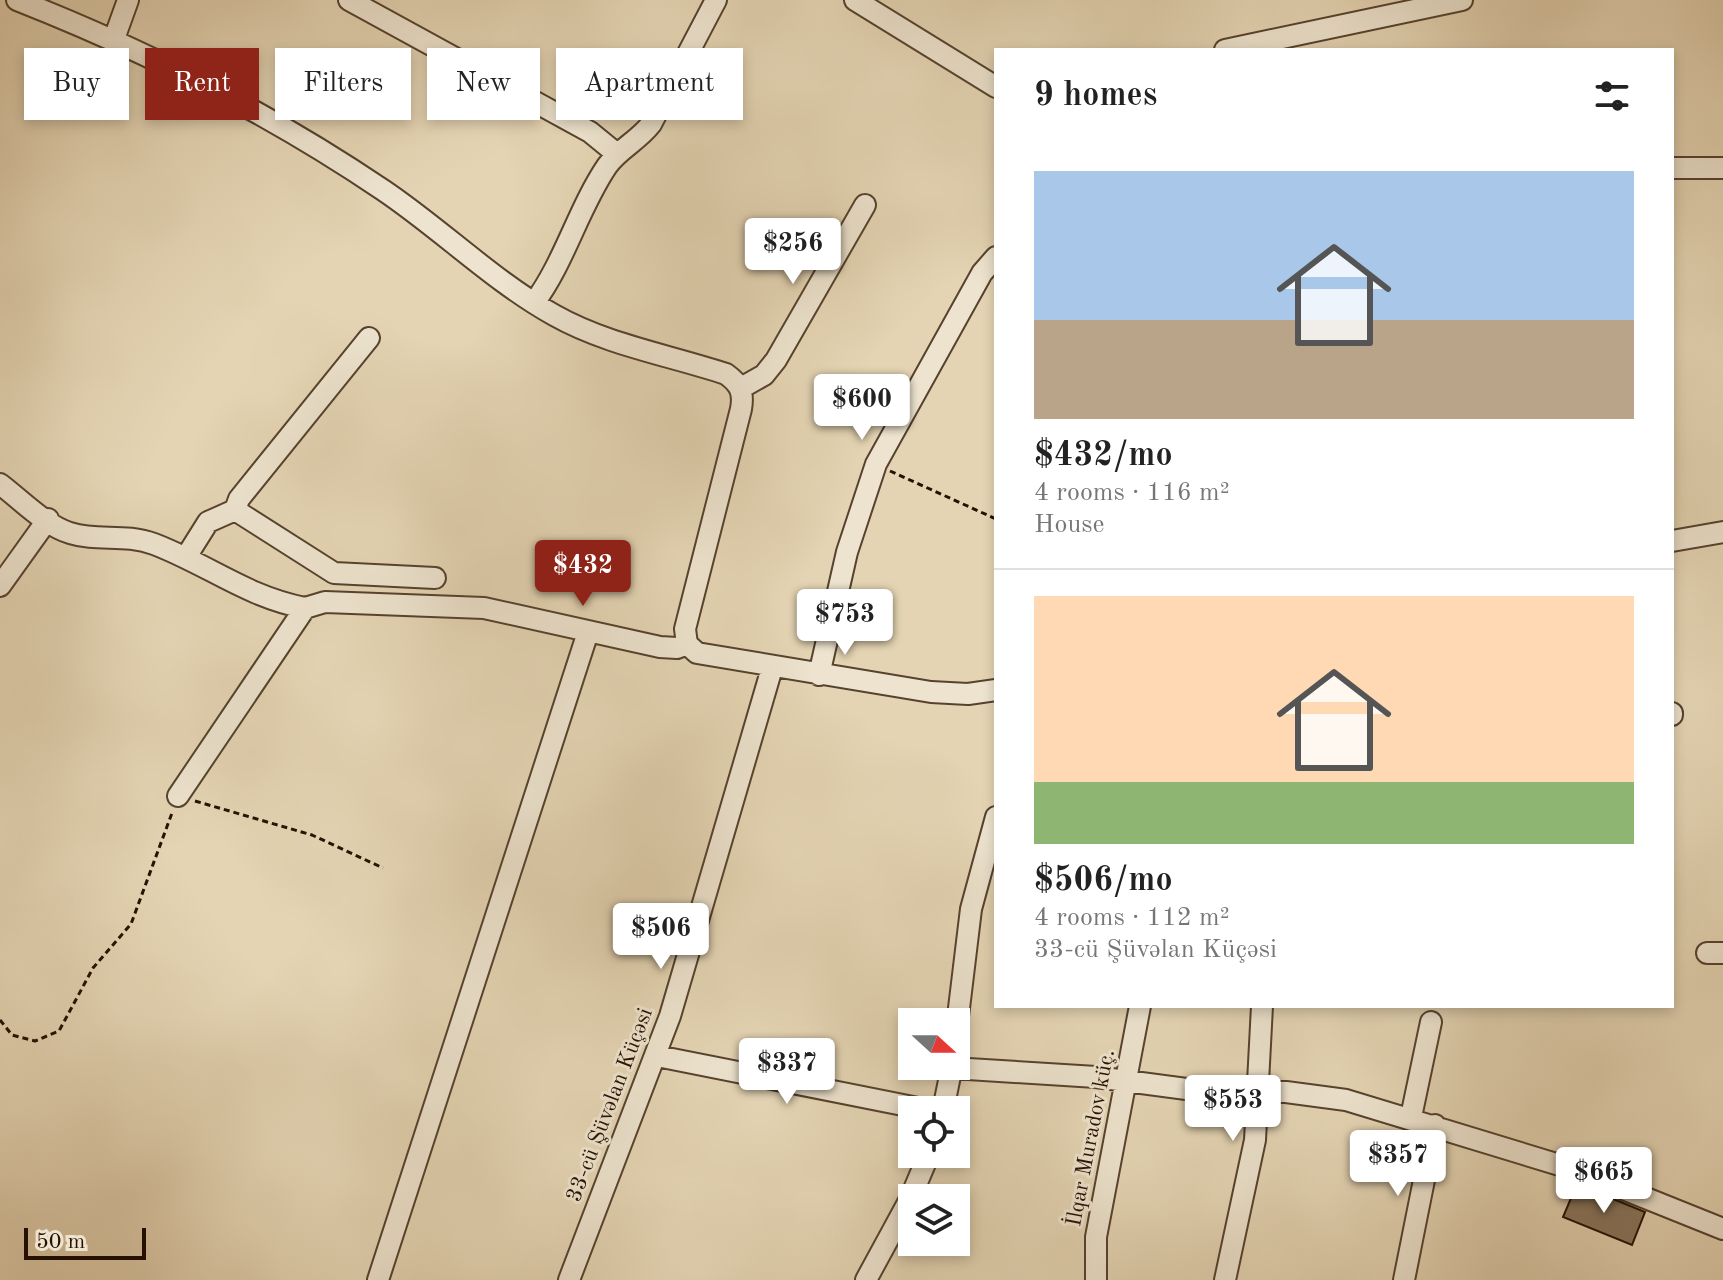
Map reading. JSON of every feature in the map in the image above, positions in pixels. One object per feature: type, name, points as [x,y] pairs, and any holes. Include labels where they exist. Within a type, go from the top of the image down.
[{"type":"street","points":[[17,0],[114,39],[209,88],[366,179],[534,303],[590,332],[726,374],[741,388]]},
{"type":"street","points":[[114,39],[128,0]]},
{"type":"street","points":[[349,0],[590,132],[617,154]]},
{"type":"street","points":[[534,303],[553,274],[599,179],[617,154],[641,137],[651,124],[716,0]]},
{"type":"street","points":[[855,0],[877,6],[994,86]]},
{"type":"street","points":[[1234,48],[1462,0]]},
{"type":"street","points":[[1674,168],[1723,168]]},
{"type":"street","points":[[741,388],[764,375],[776,360],[865,205]]},
{"type":"street","points":[[819,675],[847,552],[876,464],[975,286],[994,260]]},
{"type":"street","points":[[186,557],[195,536],[208,522],[235,510],[239,499],[369,338]]},
{"type":"street","points":[[687,644],[687,621],[739,422],[741,388]]},
{"type":"street","points":[[0,484],[68,533],[94,537],[130,536],[186,557],[244,591],[305,608],[347,601],[484,608],[660,647],[677,648],[687,644]]},
{"type":"street","points":[[235,510],[334,573],[345,576],[435,578]]},
{"type":"street","points":[[0,586],[48,519]]},
{"type":"street","points":[[1674,541],[1723,532]]},
{"type":"street","points":[[178,796],[305,608]]},
{"type":"street","points":[[378,1280],[588,632]]},
{"type":"street","points":[[687,644],[705,656],[931,692],[968,694],[994,690]]},
{"type":"street","name":"33-cü Şüvəlan Küçəsi","points":[[569,1280],[657,1056],[711,885],[772,668]]},
{"type":"street","points":[[959,1008],[971,909],[981,861],[994,823]]},
{"type":"street","name":"İlqar Muradov küç.","points":[[1096,1280],[1096,1237],[1140,1008]]},
{"type":"street","points":[[1225,1280],[1251,1172],[1260,1092],[1262,1008]]},
{"type":"street","points":[[1411,1117],[1431,1022]]},
{"type":"street","points":[[657,1056],[898,1104]]},
{"type":"street","points":[[970,1068],[1126,1080],[1209,1092],[1324,1095],[1411,1117],[1576,1170],[1723,1229]]},
{"type":"street","points":[[1404,1280],[1435,1125]]},
{"type":"street","points":[[866,1280],[910,1199],[923,1168]]},
{"type":"path","points":[[876,464],[994,518]]},
{"type":"path","points":[[0,1020],[12,1035],[35,1041],[59,1031],[93,968],[131,924],[178,796],[312,835],[383,868]]},
{"type":"building","points":[[1577,1184],[1645,1212],[1632,1245],[1563,1217]]}]
